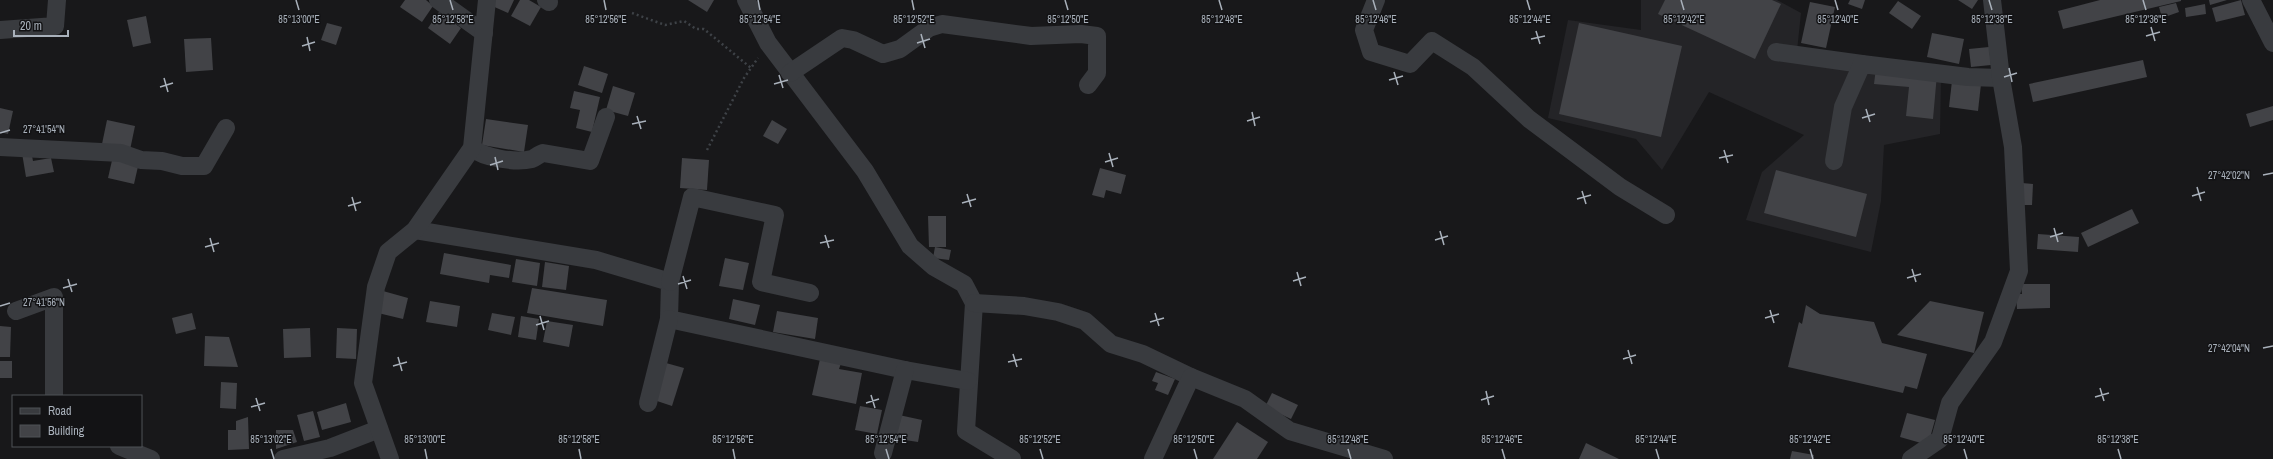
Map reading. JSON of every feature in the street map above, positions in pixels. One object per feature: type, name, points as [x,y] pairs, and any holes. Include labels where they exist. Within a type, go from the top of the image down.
[{"type":"street","points":[[0,30],[55,26],[57,0]]},
{"type":"street","points":[[438,0],[484,33]]},
{"type":"street","points":[[390,459],[363,383],[376,287],[388,252],[415,230],[472,148],[487,0]]},
{"type":"street","points":[[746,0],[768,43],[865,171],[910,246],[934,267],[964,284],[974,303],[966,431],[1012,459]]},
{"type":"street","points":[[1376,0],[1364,30],[1371,52],[1410,64],[1432,41],[1473,67],[1530,119],[1614,182],[1666,215]]},
{"type":"street","points":[[1911,459],[1940,439],[1950,403],[1993,342],[2019,271],[2013,148],[2001,78],[1992,0]]},
{"type":"street","points":[[2251,0],[2273,43]]},
{"type":"street","points":[[790,73],[842,38],[853,40],[883,54],[900,49],[929,28],[942,24],[1031,36],[1081,34],[1097,36],[1097,73],[1088,85]]},
{"type":"street","points":[[1776,52],[1968,77],[2001,78]]},
{"type":"street","points":[[1834,162],[1844,107],[1862,64]]},
{"type":"street","points":[[472,148],[480,155],[498,159],[531,159],[543,153],[590,162],[606,117]]},
{"type":"street","points":[[0,147],[121,153],[141,160],[162,161],[182,166],[204,166],[226,128]]},
{"type":"street","points":[[648,403],[669,320],[670,282],[692,197],[775,215],[761,282],[810,293]]},
{"type":"street","points":[[415,230],[596,260],[670,282]]},
{"type":"street","points":[[16,311],[54,297],[54,395]]},
{"type":"street","points":[[974,303],[1024,306],[1058,312],[1085,321],[1111,344],[1143,354],[1191,377],[1245,399],[1290,431],[1384,459]]},
{"type":"street","points":[[669,320],[905,370],[968,381]]},
{"type":"street","points":[[883,453],[905,370]]},
{"type":"street","points":[[1153,459],[1191,377]]},
{"type":"street","points":[[292,458],[330,448],[379,429]]},
{"type":"street","points":[[121,447],[151,459]]},
{"type":"path","points":[[632,13],[665,25],[684,21],[696,29],[704,29],[751,68]]},
{"type":"path","points":[[707,150],[751,68],[768,43]]},
{"type":"shaded area","points":[[1641,0],[1777,0],[1801,13],[1797,51],[1941,77],[1940,134],[1884,145],[1881,201],[1871,252],[1746,220],[1762,172],[1804,135],[1709,92],[1662,170],[1636,139],[1548,118],[1568,20],[1641,30]]},
{"type":"building","points":[[405,0],[426,0],[433,6],[422,22],[400,7]]},
{"type":"building","points":[[492,0],[514,0],[508,13],[490,5]]},
{"type":"building","points":[[520,0],[529,0],[541,7],[530,26],[511,16]]},
{"type":"building","points":[[688,0],[714,0],[707,12]]},
{"type":"building","points":[[1665,0],[1772,0],[1781,4],[1755,59],[1658,14]]},
{"type":"building","points":[[1850,0],[1865,0],[1862,9],[1848,4]]},
{"type":"building","points":[[1958,0],[1978,0],[1972,9]]},
{"type":"building","points":[[2100,0],[2181,1],[2063,29],[2058,11]]},
{"type":"building","points":[[2209,0],[2227,0],[2210,5]]},
{"type":"building","points":[[2241,0],[2245,15],[2216,22],[2212,8]]},
{"type":"building","points":[[1898,1],[1921,16],[1912,29],[1889,13]]},
{"type":"building","points":[[1810,2],[1835,7],[1826,48],[1801,43]]},
{"type":"building","points":[[2176,3],[2179,12],[2162,18],[2159,7]]},
{"type":"building","points":[[2205,4],[2206,14],[2186,17],[2185,8]]},
{"type":"building","points":[[439,12],[461,28],[450,44],[428,28]]},
{"type":"building","points":[[146,16],[151,43],[133,47],[127,20]]},
{"type":"building","points":[[327,23],[342,27],[336,45],[321,40]]},
{"type":"building","points":[[1579,23],[1682,46],[1661,137],[1559,114]]},
{"type":"building","points":[[1932,33],[1964,39],[1959,64],[1927,57]]},
{"type":"building","points":[[211,38],[213,70],[186,72],[184,39]]},
{"type":"building","points":[[1989,47],[1991,65],[1971,67],[1969,49]]},
{"type":"building","points":[[2143,60],[2147,77],[2033,102],[2029,84]]},
{"type":"building","points":[[584,66],[608,74],[602,93],[578,85]]},
{"type":"building","points":[[1876,68],[1937,74],[1933,119],[1906,116],[1909,87],[1874,84]]},
{"type":"building","points":[[1952,81],[1981,84],[1978,111],[1949,107]]},
{"type":"building","points":[[613,86],[635,93],[628,116],[606,110]]},
{"type":"building","points":[[574,91],[600,97],[592,132],[576,128],[580,110],[570,108]]},
{"type":"building","points":[[2273,106],[2273,120],[2250,127],[2246,114]]},
{"type":"building","points":[[0,108],[13,111],[8,134],[0,132]]},
{"type":"building","points":[[486,119],[528,125],[524,152],[482,145]]},
{"type":"building","points":[[107,120],[135,126],[130,150],[102,144]]},
{"type":"building","points":[[772,120],[787,129],[778,144],[763,136]]},
{"type":"building","points":[[31,151],[33,161],[51,158],[54,172],[26,177],[22,153]]},
{"type":"building","points":[[113,156],[139,162],[134,184],[108,178]]},
{"type":"building","points":[[682,158],[709,160],[707,190],[680,188]]},
{"type":"building","points":[[1100,168],[1126,175],[1121,194],[1106,190],[1104,198],[1092,195]]},
{"type":"building","points":[[1776,170],[1867,194],[1856,237],[1764,213]]},
{"type":"building","points":[[2022,183],[2033,184],[2032,205],[2021,205]]},
{"type":"building","points":[[2132,209],[2139,223],[2088,247],[2081,233]]},
{"type":"building","points":[[928,216],[946,216],[946,247],[929,247]]},
{"type":"building","points":[[2038,234],[2079,237],[2078,252],[2037,249]]},
{"type":"building","points":[[935,247],[951,250],[949,260],[933,258]]},
{"type":"building","points":[[444,253],[511,265],[509,278],[490,275],[489,283],[440,274]]},
{"type":"building","points":[[725,258],[749,263],[743,290],[719,286]]},
{"type":"building","points":[[516,259],[540,263],[537,286],[512,282]]},
{"type":"building","points":[[545,262],[569,266],[566,290],[542,287]]},
{"type":"building","points":[[2021,284],[2050,284],[2050,308],[2017,309],[2016,294],[2022,294]]},
{"type":"building","points":[[532,288],[607,300],[603,326],[527,313]]},
{"type":"building","points":[[383,291],[408,298],[403,319],[378,313]]},
{"type":"building","points":[[733,299],[760,305],[755,325],[729,319]]},
{"type":"building","points":[[430,301],[460,306],[457,327],[426,322]]},
{"type":"building","points":[[1930,301],[1984,312],[1974,353],[1897,335]]},
{"type":"building","points":[[1806,305],[1820,314],[1874,322],[1882,343],[1927,354],[1917,389],[1905,386],[1903,393],[1788,367],[1799,322],[1802,324]]},
{"type":"building","points":[[777,311],[818,318],[815,339],[773,332]]},
{"type":"building","points":[[192,313],[196,329],[176,334],[172,318]]},
{"type":"building","points":[[492,313],[515,317],[511,335],[488,330]]},
{"type":"building","points":[[521,316],[539,319],[536,340],[518,337]]},
{"type":"building","points":[[547,321],[573,325],[569,347],[543,342]]},
{"type":"building","points":[[0,326],[11,327],[10,357],[0,357]]},
{"type":"building","points":[[310,328],[311,357],[284,358],[283,329]]},
{"type":"building","points":[[337,328],[357,329],[356,359],[336,358]]},
{"type":"building","points":[[205,336],[229,337],[238,367],[204,366]]},
{"type":"building","points":[[820,359],[841,363],[839,369],[862,373],[856,404],[812,395]]},
{"type":"building","points":[[0,361],[12,361],[12,378],[0,378]]},
{"type":"building","points":[[666,363],[684,368],[672,406],[654,400]]},
{"type":"building","points":[[1156,372],[1175,379],[1168,395],[1155,390],[1158,383],[1152,381]]},
{"type":"building","points":[[221,382],[237,383],[236,409],[220,408]]},
{"type":"building","points":[[1272,393],[1298,405],[1291,419],[1265,407]]},
{"type":"building","points":[[346,403],[351,422],[322,430],[317,412]]},
{"type":"building","points":[[860,406],[882,410],[877,434],[855,430]]},
{"type":"building","points":[[313,411],[320,437],[304,441],[297,415]]},
{"type":"building","points":[[1907,413],[1935,420],[1928,445],[1900,437]]},
{"type":"building","points":[[899,415],[922,420],[918,442],[892,438]]},
{"type":"building","points":[[248,417],[249,449],[228,450],[228,430],[236,430],[236,421]]},
{"type":"building","points":[[1237,422],[1268,442],[1257,459],[1213,459]]},
{"type":"building","points":[[276,430],[293,430],[297,442],[276,449]]},
{"type":"building","points":[[1586,443],[1619,459],[1579,459]]},
{"type":"building","points":[[1792,451],[1814,455],[1813,459],[1790,459]]}]
